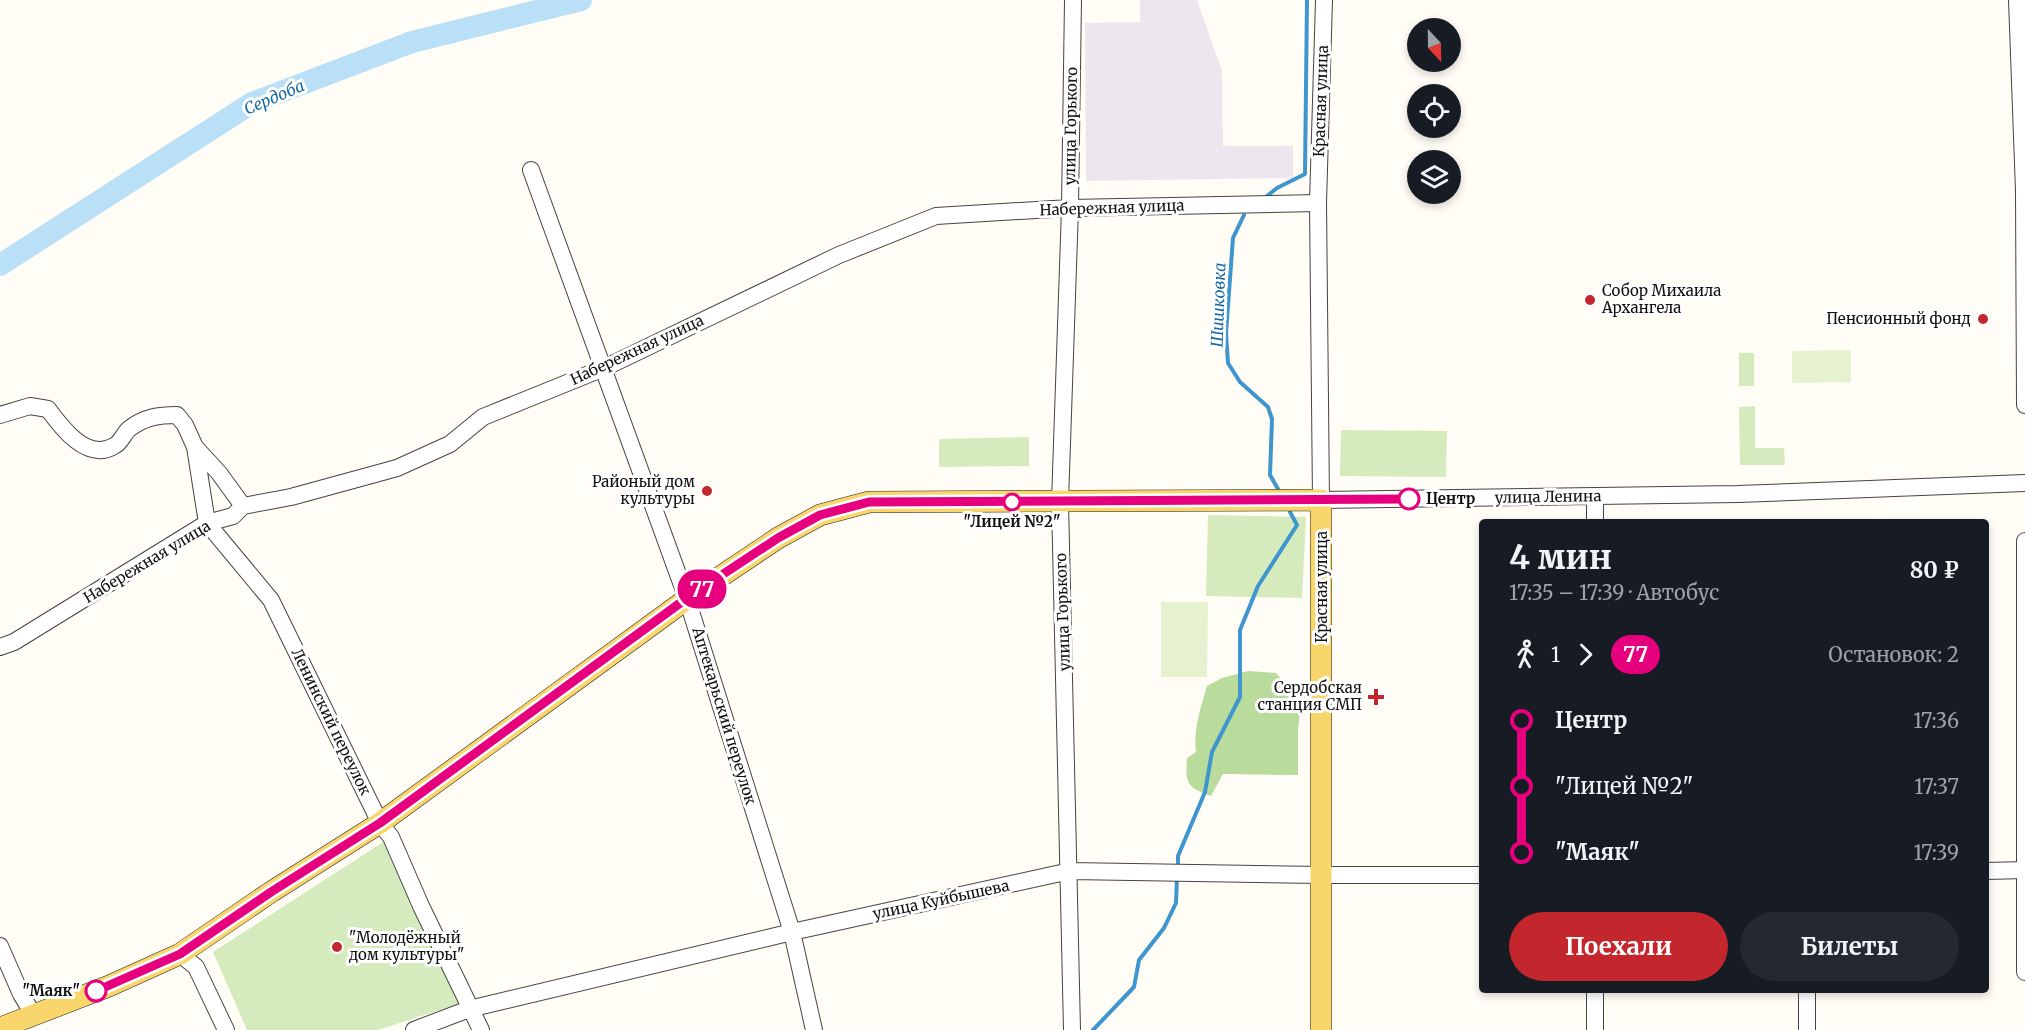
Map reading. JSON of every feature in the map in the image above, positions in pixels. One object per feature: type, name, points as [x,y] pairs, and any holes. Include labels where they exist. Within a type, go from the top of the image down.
[{"type":"main road","name":"улица Ленина","points":[[0,1028],[109,986],[180,954],[271,892],[380,823],[687,598],[778,538],[820,515],[869,502],[1322,500]]},
{"type":"main road","name":"Красная улица","points":[[1321,1030],[1322,500]]},
{"type":"street","name":"Красная улица","points":[[1322,500],[1318,203],[1324,0]]},
{"type":"street","points":[[2018,0],[2025,191],[2025,405]]},
{"type":"street","name":"улица Горького","points":[[1072,1030],[1060,502],[1070,208],[1073,7]]},
{"type":"street","name":"Аптекарьский переулок","points":[[531,170],[687,598],[792,932],[814,1030]]},
{"type":"street","name":"Набережная улица","points":[[0,646],[15,642],[207,523],[233,516],[243,506],[397,468],[450,444],[483,417],[603,368],[839,255],[936,216],[1070,208],[1318,203]]},
{"type":"street","points":[[0,415],[30,406],[48,409],[65,431],[87,447],[102,450],[115,446],[129,429],[155,415],[177,416],[185,425],[195,447],[207,523]]},
{"type":"street","points":[[195,447],[219,472],[243,506]]},
{"type":"street","name":"улица Ленина","points":[[1322,500],[1738,494],[2025,483]]},
{"type":"street","points":[[1595,496],[1595,519]]},
{"type":"street","name":"Ленинский переулок","points":[[207,523],[272,600],[380,823],[391,837],[469,1009],[481,1030]]},
{"type":"street","points":[[2025,541],[2025,972]]},
{"type":"street","points":[[1989,872],[2024,870]]},
{"type":"street","name":"улица Куйбышева","points":[[414,1030],[469,1009],[792,932],[1070,871],[1321,876],[1479,874]]},
{"type":"street","points":[[0,946],[21,994],[33,1014]]},
{"type":"street","points":[[180,954],[196,967],[226,1030]]},
{"type":"street","points":[[1595,993],[1595,1030]]},
{"type":"street","points":[[1807,993],[1807,1030]]},
{"type":"shaded area","points":[[1140,0],[1197,0],[1222,71],[1223,146],[1293,146],[1293,178],[1086,181],[1085,23],[1140,22]]},
{"type":"green space","points":[[1851,350],[1851,382],[1792,383],[1792,351]]},
{"type":"green space","points":[[1739,353],[1754,353],[1754,386],[1739,386]]},
{"type":"green space","points":[[1755,406],[1755,448],[1784,448],[1785,465],[1740,465],[1739,407]]},
{"type":"green space","points":[[1341,430],[1447,431],[1446,477],[1340,476]]},
{"type":"green space","points":[[1029,437],[1029,466],[939,467],[939,439]]},
{"type":"green space","points":[[1208,515],[1306,517],[1302,598],[1206,596]]},
{"type":"green space","points":[[1161,602],[1208,602],[1207,677],[1161,677]]},
{"type":"green space","points":[[1248,671],[1276,673],[1293,693],[1313,696],[1312,712],[1300,712],[1298,775],[1223,774],[1211,796],[1192,787],[1187,779],[1187,758],[1196,752],[1197,727],[1207,686],[1222,678]]},
{"type":"green space","points":[[391,837],[461,1003],[378,1030],[247,1030],[213,952]]},
{"type":"waterway","name":"Сердоба","points":[[0,265],[252,103],[412,42],[581,0]]},
{"type":"waterway","name":"Шишковка","points":[[1267,196],[1277,188],[1305,174],[1307,0]]},
{"type":"waterway","name":"Шишковка","points":[[1244,215],[1233,238],[1226,333],[1228,363],[1240,382],[1268,407],[1272,419],[1270,475],[1278,489]]},
{"type":"waterway","name":"Шишковка","points":[[1178,869],[1178,856],[1205,792],[1212,752],[1240,697],[1240,630],[1258,586],[1297,525],[1290,512]]},
{"type":"waterway","name":"Шишковка","points":[[1093,1030],[1134,987],[1139,960],[1164,928],[1176,903],[1177,876]]},
{"type":"bus line","name":"77","points":[[96,991],[180,954],[221,928],[271,892],[380,823],[687,598],[778,538],[820,515],[869,502],[1409,499]]},
{"type":"place","name":"Собор Михаила Архангела","points":[[1590,300]]},
{"type":"place","name":"Пенсионный фонд","points":[[1983,319]]},
{"type":"place","name":"Районый дом культуры","points":[[707,491]]},
{"type":"place","name":"Центр","points":[[1409,499]]},
{"type":"place","name":"\"Лицей №2\"","points":[[1012,502]]},
{"type":"place","name":"Сердобская станция СМП","points":[[1376,697]]},
{"type":"place","name":"\"Молодёжный дом культуры\"","points":[[337,947]]},
{"type":"place","name":"\"Маяк\"","points":[[96,991]]}]
